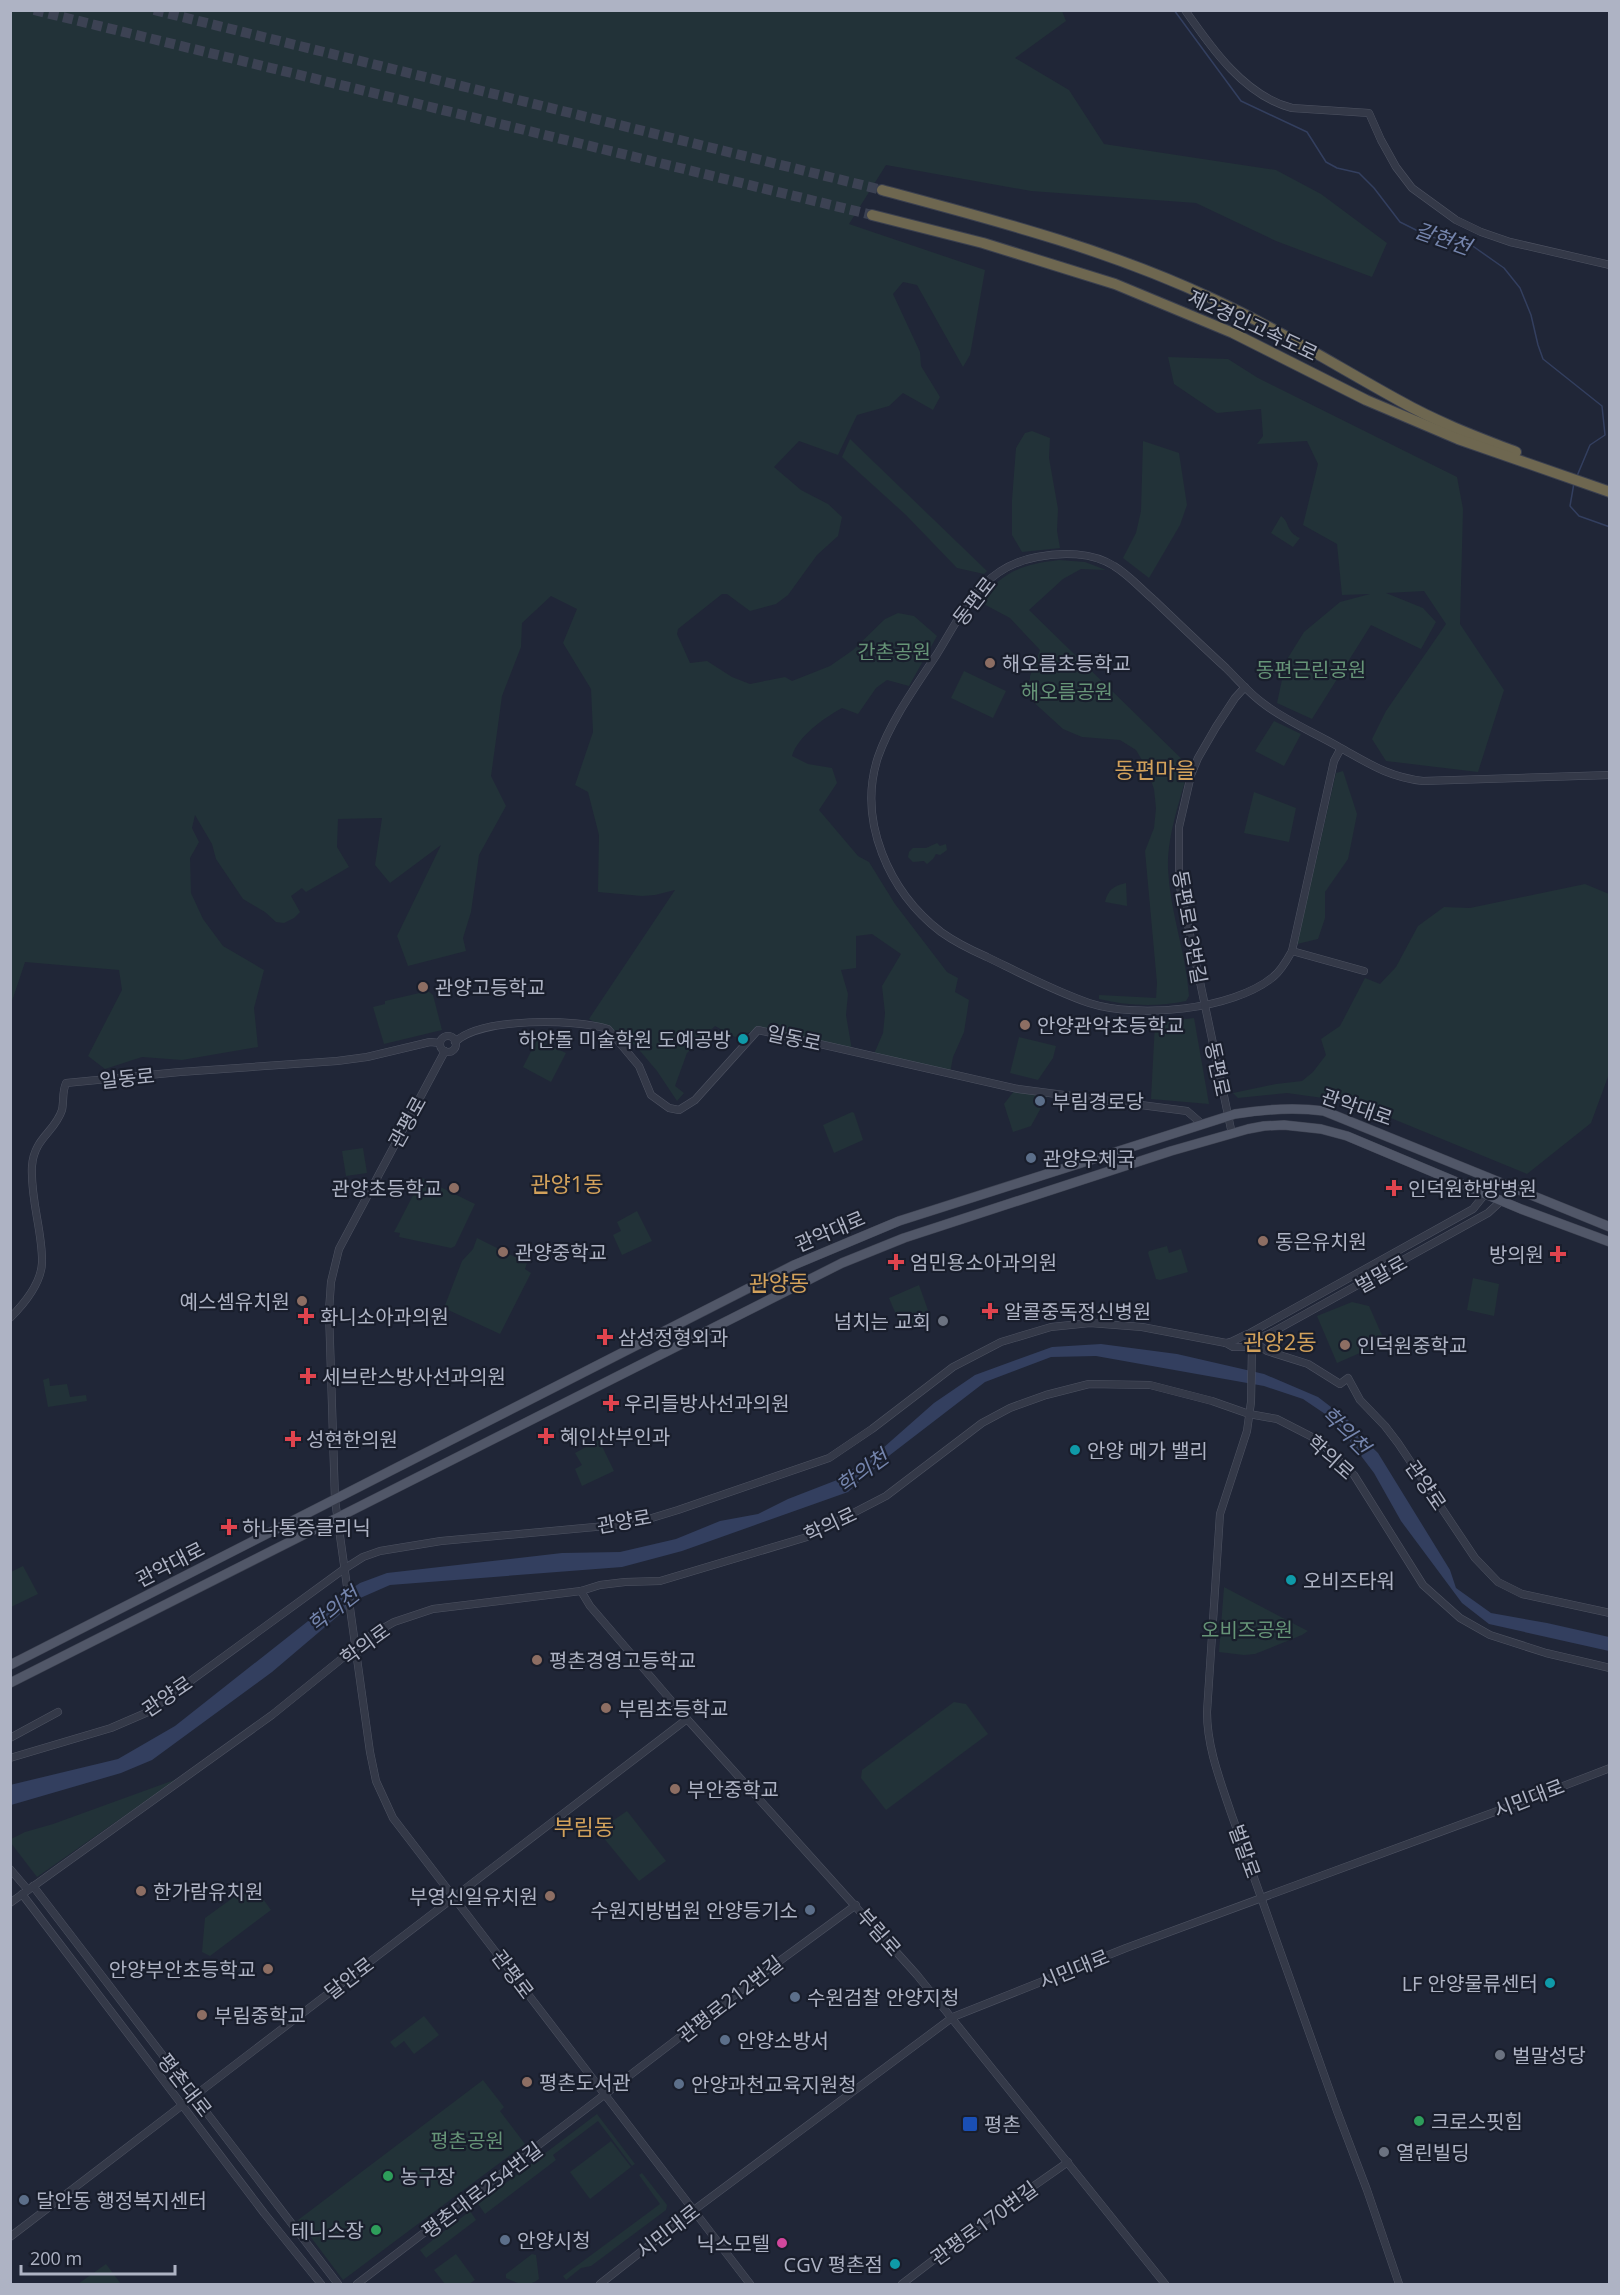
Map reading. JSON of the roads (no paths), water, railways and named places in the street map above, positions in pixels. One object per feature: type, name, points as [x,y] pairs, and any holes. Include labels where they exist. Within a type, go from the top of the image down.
[{"type":"highway","name":"제2경인고속도로","points":[[882,190],[1068,242],[1143,269],[1212,298],[1267,325],[1401,402],[1437,420],[1610,492]]},
{"type":"highway","name":"제2경인고속도로","points":[[873,215],[983,243],[1115,284],[1233,333],[1397,413],[1458,439],[1610,485]]},
{"type":"main road","name":"관악대로","points":[[10,1665],[784,1270],[858,1237],[918,1215],[1227,1116],[1266,1108],[1297,1108],[1324,1112],[1609,1227]]},
{"type":"main road","name":"관악대로","points":[[10,1683],[842,1263],[906,1238],[1171,1151],[1232,1134],[1264,1126],[1300,1126],[1321,1129],[1365,1143],[1501,1201],[1606,1240]]},
{"type":"main road","points":[[1606,1240],[1610,1250]]},
{"type":"street","points":[[1185,10],[1222,59],[1255,91],[1283,106],[1292,108],[1369,113],[1396,167],[1412,188],[1456,220],[1510,242],[1610,265]]},
{"type":"street","name":"동편로","points":[[1070,554],[1112,564],[1140,587],[1266,706],[1341,748],[1334,761],[1292,951],[1275,976],[1251,992],[1204,1004],[1154,1012],[1122,1010],[1090,1003],[968,948],[941,932],[918,910],[900,888],[878,844],[872,818],[874,778],[878,759],[889,734],[960,615],[989,579],[1007,566],[1040,556],[1070,554]]},
{"type":"street","name":"동편로13번길","points":[[1204,1004],[1179,882],[1179,827],[1191,775],[1198,758],[1216,727],[1245,687]]},
{"type":"street","points":[[1341,748],[1384,773],[1401,779],[1423,781],[1610,775]]},
{"type":"street","points":[[1292,951],[1364,971]]},
{"type":"street","name":"동편로","points":[[1204,1004],[1232,1134]]},
{"type":"street","name":"일동로","points":[[455,1042],[463,1034],[514,1023],[596,1025],[608,1029],[639,1066],[646,1087],[658,1102],[679,1110],[695,1100],[758,1030],[1008,1087],[1187,1111],[1202,1124]]},
{"type":"street","points":[[445,1051],[440,1043],[447,1036],[455,1042]]},
{"type":"street","name":"일동로","points":[[10,1318],[30,1293],[38,1279],[42,1264],[33,1199],[32,1166],[35,1151],[62,1111],[66,1083],[367,1058],[430,1042],[440,1043]]},
{"type":"street","name":"관평로","points":[[455,1042],[452,1051],[445,1051],[344,1239],[334,1264],[329,1311],[334,1500],[376,1781],[393,1818],[750,2284]]},
{"type":"street","name":"벌말로","points":[[1226,1343],[1247,1335],[1473,1209],[1485,1194]]},
{"type":"street","name":"벌말로","points":[[1253,1346],[1269,1334],[1488,1213],[1501,1201]]},
{"type":"street","name":"관양로","points":[[10,1758],[111,1728],[148,1712],[363,1557],[394,1547],[642,1521],[817,1463],[843,1451],[953,1367],[991,1346],[1051,1328],[1090,1323],[1128,1325],[1226,1343],[1233,1347],[1253,1346],[1308,1364],[1340,1384],[1348,1378],[1360,1400],[1385,1426],[1475,1558],[1498,1582],[1522,1594],[1610,1613]]},
{"type":"street","points":[[1247,1335],[1253,1346]]},
{"type":"street","name":"벌말로","points":[[1247,1335],[1243,1342],[1253,1346]]},
{"type":"street","name":"벌말로","points":[[1253,1346],[1251,1402],[1247,1431],[1220,1514],[1207,1723],[1215,1764],[1399,2284]]},
{"type":"street","name":"학의로","points":[[10,1903],[272,1715],[371,1635],[394,1622],[433,1609],[581,1591],[600,1585],[660,1581],[807,1537],[886,1496],[982,1423],[1010,1408],[1046,1395],[1089,1384],[1150,1385],[1212,1401],[1249,1414],[1277,1419],[1318,1440],[1354,1475],[1424,1585],[1460,1618],[1490,1635],[1546,1653],[1610,1668]]},
{"type":"street","name":"부림로","points":[[581,1591],[590,1606],[687,1719],[856,1905],[952,2017],[1165,2284]]},
{"type":"street","points":[[10,1738],[58,1712]]},
{"type":"street","name":"달안로","points":[[10,2237],[687,1719]]},
{"type":"street","name":"시민대로","points":[[600,2284],[694,2210],[952,2017],[1126,1948],[1263,1899],[1610,1768]]},
{"type":"street","points":[[10,1869],[28,1890]]},
{"type":"street","name":"평촌대로","points":[[28,1890],[193,2096],[338,2284]]},
{"type":"street","name":"평촌대로","points":[[28,1890],[182,2104],[321,2284]]},
{"type":"street","name":"관평로212번길","points":[[606,2095],[770,1968],[856,1905]]},
{"type":"street","name":"평촌대로254번길","points":[[357,2284],[606,2095]]},
{"type":"street","name":"관평로170번길","points":[[902,2284],[991,2216],[1068,2162]]},
{"type":"water","name":"학의천","points":[[1101,1344],[1177,1354],[1264,1374],[1318,1397],[1348,1420],[1355,1431],[1378,1453],[1450,1570],[1456,1588],[1491,1613],[1609,1637],[1609,1651],[1489,1624],[1462,1603],[1401,1521],[1374,1473],[1334,1420],[1303,1399],[1264,1386],[1096,1356],[1051,1357],[985,1382],[890,1455],[848,1492],[682,1551],[622,1567],[390,1585],[358,1599],[272,1672],[152,1760],[121,1773],[11,1805],[10,1785],[118,1759],[175,1726],[336,1599],[360,1583],[387,1573],[562,1553],[620,1552],[676,1539],[720,1521],[758,1514],[788,1499],[837,1480],[883,1448],[934,1403],[975,1375],[1052,1347]]},
{"type":"waterway","name":"갈현천","points":[[1174,10],[1241,101],[1307,132],[1326,162],[1337,168],[1359,173],[1374,188],[1400,222],[1430,237],[1467,242],[1504,268],[1520,288],[1531,315],[1543,359],[1602,406],[1605,435],[1590,445],[1577,476]]},
{"type":"waterway","name":"갈현천","points":[[1574,483],[1570,506],[1579,516],[1610,527]]},
{"type":"tunnel","points":[[34,10],[872,215]]},
{"type":"tunnel","points":[[154,10],[882,190]]},
{"type":"place","name":"해오름초등학교","points":[[990,663]]},
{"type":"place","name":"관양고등학교","points":[[423,987]]},
{"type":"place","name":"안양관악초등학교","points":[[1025,1025]]},
{"type":"place","name":"하얀돌 미술학원 도예공방","points":[[743,1039]]},
{"type":"place","name":"부림경로당","points":[[1040,1101]]},
{"type":"place","name":"관양우체국","points":[[1031,1158]]},
{"type":"place","name":"관양초등학교","points":[[454,1188]]},
{"type":"place","name":"인덕원한방병원","points":[[1394,1188]]},
{"type":"place","name":"동은유치원","points":[[1263,1241]]},
{"type":"place","name":"관양중학교","points":[[503,1252]]},
{"type":"place","name":"방의원","points":[[1558,1254]]},
{"type":"place","name":"엄민용소아과의원","points":[[896,1262]]},
{"type":"place","name":"예스셈유치원","points":[[302,1301]]},
{"type":"place","name":"알콜중독정신병원","points":[[990,1311]]},
{"type":"place","name":"화니소아과의원","points":[[306,1316]]},
{"type":"place","name":"넘치는 교회","points":[[943,1321]]},
{"type":"place","name":"삼성정형외과","points":[[605,1337]]},
{"type":"place","name":"인덕원중학교","points":[[1345,1345]]},
{"type":"place","name":"세브란스방사선과의원","points":[[308,1376]]},
{"type":"place","name":"우리들방사선과의원","points":[[611,1403]]},
{"type":"place","name":"혜인산부인과","points":[[546,1436]]},
{"type":"place","name":"성현한의원","points":[[293,1439]]},
{"type":"place","name":"안양 메가 밸리","points":[[1075,1450]]},
{"type":"place","name":"하나통증클리닉","points":[[229,1527]]},
{"type":"place","name":"오비즈타워","points":[[1291,1580]]},
{"type":"place","name":"평촌경영고등학교","points":[[537,1660]]},
{"type":"place","name":"부림초등학교","points":[[606,1708]]},
{"type":"place","name":"부안중학교","points":[[675,1789]]},
{"type":"place","name":"한가람유치원","points":[[141,1891]]},
{"type":"place","name":"부영신일유치원","points":[[550,1896]]},
{"type":"place","name":"수원지방법원 안양등기소","points":[[810,1910]]},
{"type":"place","name":"안양부안초등학교","points":[[268,1969]]},
{"type":"place","name":"LF 안양물류센터","points":[[1550,1983]]},
{"type":"place","name":"수원검찰 안양지청","points":[[795,1997]]},
{"type":"place","name":"부림중학교","points":[[202,2015]]},
{"type":"place","name":"안양소방서","points":[[725,2040]]},
{"type":"place","name":"벌말성당","points":[[1500,2055]]},
{"type":"place","name":"평촌도서관","points":[[527,2082]]},
{"type":"place","name":"안양과천교육지원청","points":[[679,2084]]},
{"type":"place","name":"크로스핏힘","points":[[1419,2121]]},
{"type":"place","name":"평촌","points":[[970,2124]]},
{"type":"place","name":"열린빌딩","points":[[1384,2152]]},
{"type":"place","name":"농구장","points":[[388,2176]]},
{"type":"place","name":"달안동 행정복지센터","points":[[24,2200]]},
{"type":"place","name":"테니스장","points":[[376,2230]]},
{"type":"place","name":"안양시청","points":[[505,2240]]},
{"type":"place","name":"닉스모텔","points":[[782,2243]]},
{"type":"place","name":"CGV 평촌점","points":[[895,2264]]},
{"type":"district","name":"동편마을","points":[[1155,769]]},
{"type":"district","name":"관양1동","points":[[567,1183]]},
{"type":"district","name":"관양동","points":[[779,1282]]},
{"type":"district","name":"관양2동","points":[[1280,1341]]},
{"type":"district","name":"부림동","points":[[584,1826]]},
{"type":"park label","name":"간촌공원","points":[[894,651]]},
{"type":"park label","name":"동편근린공원","points":[[1311,669]]},
{"type":"park label","name":"해오름공원","points":[[1067,691]]},
{"type":"park label","name":"오비즈공원","points":[[1247,1629]]},
{"type":"park label","name":"평촌공원","points":[[467,2140]]}]
